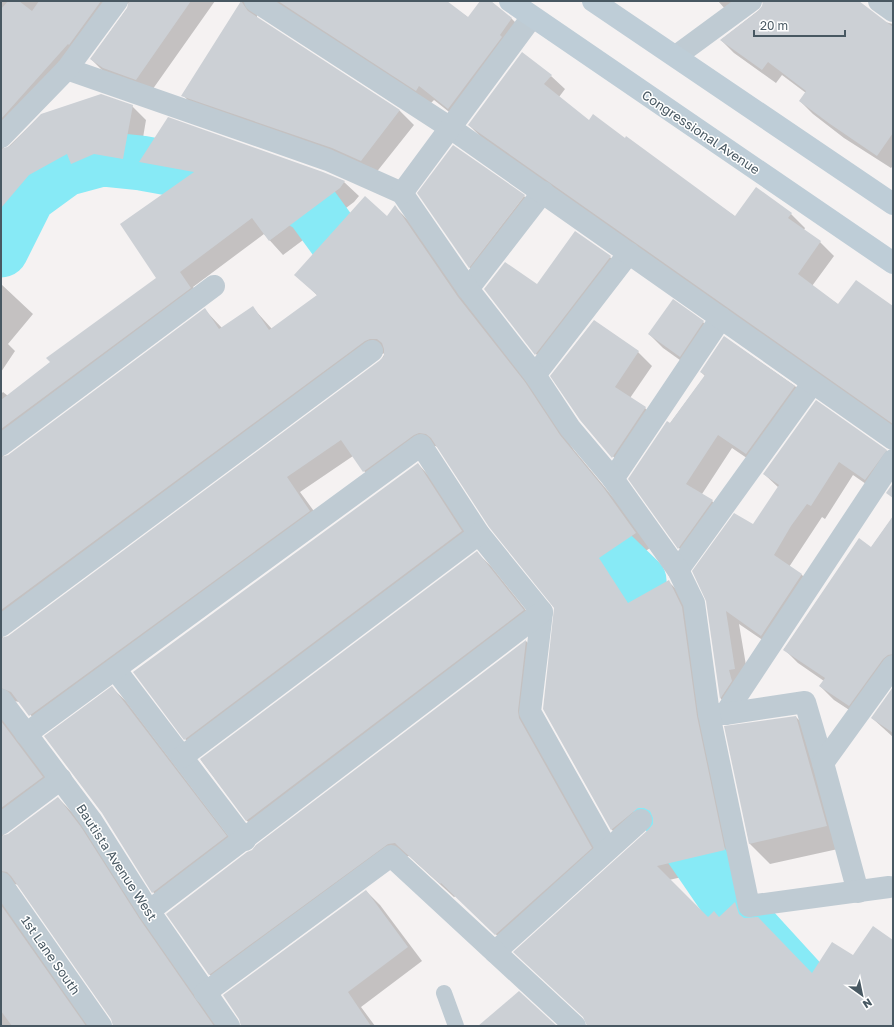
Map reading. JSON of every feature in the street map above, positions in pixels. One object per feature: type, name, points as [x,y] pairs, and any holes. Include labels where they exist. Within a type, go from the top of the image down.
[{"type":"main road","name":"Congressional Avenue","points":[[510,1],[893,264]]},
{"type":"main road","points":[[593,1],[893,204]]},
{"type":"street","points":[[1,137],[67,69],[117,1]]},
{"type":"street","points":[[255,1],[449,127],[721,318],[812,384],[893,439]]},
{"type":"street","points":[[676,56],[751,1]]},
{"type":"street","points":[[879,1],[893,11]]},
{"type":"street","points":[[402,193],[449,127],[532,17]]},
{"type":"street","points":[[67,69],[328,160],[402,193],[468,289],[535,376],[570,428],[613,478],[678,570],[694,603],[717,714],[749,906],[858,892],[892,886]]},
{"type":"street","points":[[468,289],[543,192]]},
{"type":"street","points":[[535,376],[629,253]]},
{"type":"street","points":[[1,445],[214,286]]},
{"type":"street","points":[[613,478],[721,318]]},
{"type":"street","points":[[1,626],[372,351]]},
{"type":"street","points":[[678,570],[812,384]]},
{"type":"street","points":[[26,734],[421,445],[479,534],[542,612],[530,712],[607,849]]},
{"type":"street","points":[[717,714],[893,460]]},
{"type":"street","points":[[182,757],[479,534]]},
{"type":"street","points":[[149,911],[245,840],[542,612]]},
{"type":"street","points":[[823,763],[893,666]]},
{"type":"street","points":[[115,669],[245,840]]},
{"type":"street","name":"Bautista Avenue West","points":[[1,700],[91,820],[149,911],[228,1026]]},
{"type":"street","points":[[717,714],[805,702],[858,892]]},
{"type":"street","points":[[1,824],[61,779]]},
{"type":"street","points":[[495,952],[607,849],[641,820]]},
{"type":"street","points":[[205,993],[391,856],[575,1026]]},
{"type":"street","name":"1st Lane South","points":[[1,883],[100,1026]]},
{"type":"lane","points":[[444,993],[456,1026]]},
{"type":"building","points":[[8,1],[19,1],[32,11],[39,1],[101,1],[69,45],[68,44],[1,119],[1,9]]},
{"type":"building","points":[[129,1],[191,1],[136,80],[103,68],[90,59],[127,8]]},
{"type":"building","points":[[241,1],[248,11],[400,110],[361,161],[332,148],[181,96]]},
{"type":"building","points":[[278,1],[447,1],[468,17],[480,1],[491,1],[512,18],[500,35],[502,37],[448,109],[419,86],[416,91]]},
{"type":"building","points":[[763,1],[859,1],[893,27],[893,133],[877,156],[799,101],[806,91],[768,62],[762,70],[720,40],[758,11],[762,6]]},
{"type":"building","points":[[522,52],[552,75],[544,84],[589,120],[593,114],[625,138],[626,136],[735,216],[756,187],[792,213],[788,218],[821,241],[798,274],[838,304],[856,280],[893,306],[893,424],[468,125]]},
{"type":"building","points":[[101,94],[133,105],[123,159],[94,154],[71,164],[67,154],[29,175],[1,208],[1,149],[10,146],[41,114]]},
{"type":"building","points":[[168,117],[345,181],[340,188],[269,241],[252,218],[180,272],[191,288],[1,429],[1,400],[50,362],[46,358],[156,278],[120,224],[194,172],[139,162]]},
{"type":"building","points":[[453,145],[525,195],[469,268],[417,193]]},
{"type":"building","points":[[365,196],[387,216],[395,205],[458,297],[525,382],[560,435],[603,487],[636,533],[599,558],[628,603],[669,580],[682,607],[697,716],[725,850],[657,866],[708,917],[714,911],[719,917],[735,902],[739,914],[744,918],[758,917],[812,973],[832,942],[853,955],[873,926],[893,940],[893,1026],[587,1026],[583,1017],[513,952],[649,829],[653,824],[653,818],[650,811],[644,808],[638,808],[611,830],[543,709],[554,608],[489,527],[431,438],[426,434],[419,433],[414,435],[363,472],[341,440],[287,477],[310,511],[29,716],[11,692],[1,688],[1,638],[8,636],[379,361],[384,356],[384,349],[382,343],[377,339],[365,341],[1,610],[1,457],[8,455],[205,308],[219,329],[253,306],[269,330],[317,295],[294,275]]},
{"type":"building","points":[[575,231],[611,256],[535,355],[484,289],[505,262],[537,284]]},
{"type":"building","points":[[673,299],[704,321],[680,357],[648,334]]},
{"type":"building","points":[[594,320],[639,351],[615,387],[646,407],[612,458],[580,420],[550,376]]},
{"type":"building","points":[[724,336],[795,386],[746,454],[718,435],[686,484],[713,500],[678,549],[628,479],[667,421],[670,423],[705,375],[700,372]]},
{"type":"building","points":[[816,400],[887,450],[865,480],[839,462],[811,506],[807,504],[791,526],[774,555],[802,574],[761,636],[726,611],[735,669],[729,670],[732,681],[720,699],[706,601],[692,571],[734,513],[753,524],[779,485],[763,474]]},
{"type":"building","points":[[418,463],[462,531],[184,740],[133,672]]},
{"type":"building","points":[[893,483],[893,498],[886,493]]},
{"type":"building","points":[[893,516],[893,654],[888,655],[883,659],[849,706],[819,686],[825,678],[783,650],[859,538],[871,547]]},
{"type":"building","points":[[477,551],[524,610],[246,821],[200,759]]},
{"type":"building","points":[[526,640],[518,711],[519,718],[592,848],[495,935],[441,883],[440,884],[395,843],[388,844],[209,975],[166,914]]},
{"type":"building","points":[[112,686],[227,836],[152,893],[102,813],[44,736]]},
{"type":"building","points":[[893,687],[893,733],[871,718]]},
{"type":"building","points":[[796,716],[827,826],[749,844],[724,726]]},
{"type":"building","points":[[1,721],[43,777],[1,808]]},
{"type":"building","points":[[58,797],[81,827],[139,918],[214,1026],[113,1026],[111,1019],[11,876],[7,872],[1,871],[1,836],[8,834]]},
{"type":"building","points":[[366,890],[408,947],[348,992],[371,1026],[241,1026],[239,1019],[223,995]]},
{"type":"building","points":[[1,905],[86,1026],[12,1026],[1,1011]]},
{"type":"building","points":[[519,991],[557,1026],[478,1026]]},
{"type":"waterway","points":[[1,250],[28,196],[65,169],[102,159],[141,163],[284,189],[312,207],[355,266],[382,289]]},
{"type":"waterway","points":[[554,499],[639,581],[625,674]]},
{"type":"waterway","points":[[655,795],[731,906],[841,1026]]}]
